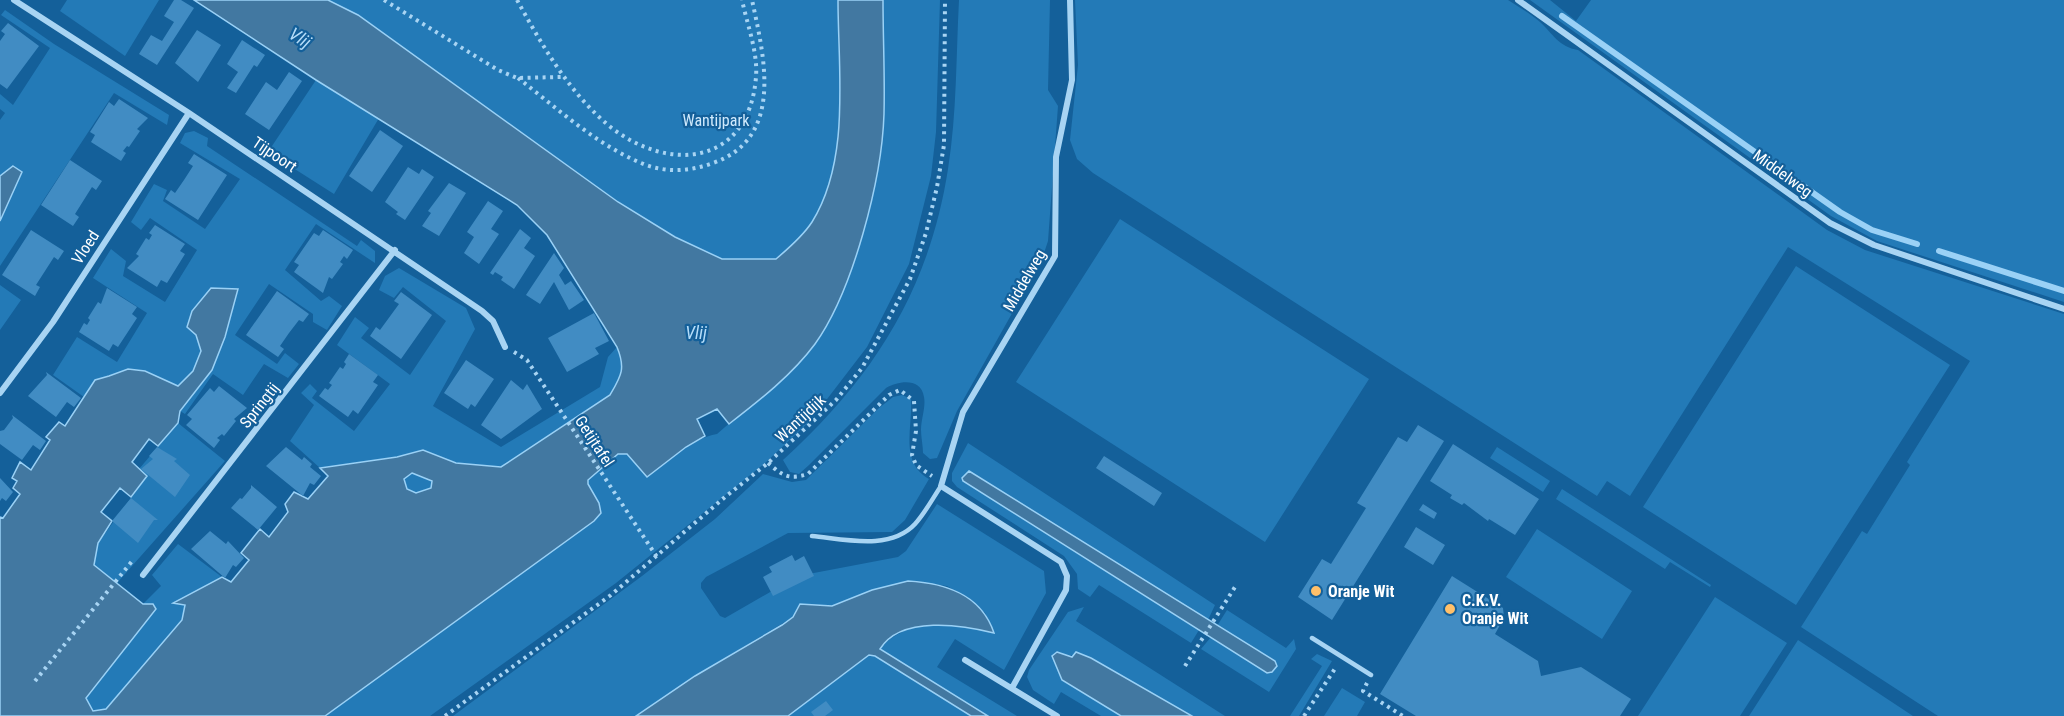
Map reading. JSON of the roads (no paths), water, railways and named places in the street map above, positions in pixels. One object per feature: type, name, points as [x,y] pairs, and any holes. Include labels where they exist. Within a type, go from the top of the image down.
[{"type":"street","name":"Tijpoort","points":[[14,0],[189,113],[395,250],[482,311],[494,321],[505,347]]},
{"type":"street","name":"Middelweg","points":[[941,486],[963,412],[1055,256],[1056,157],[1072,80],[1070,0]]},
{"type":"street","name":"Middelweg","points":[[1518,0],[1830,223],[1874,245],[2064,309]]},
{"type":"street","name":"Vloed","points":[[0,393],[53,322],[189,113]]},
{"type":"street","name":"Springtij","points":[[143,575],[395,250]]},
{"type":"street","points":[[941,486],[1061,562],[1067,576],[1066,590],[1012,688]]},
{"type":"street","points":[[965,660],[1057,716]]},
{"type":"lane","points":[[812,536],[869,542],[899,537],[915,525],[941,486]]},
{"type":"lane","points":[[1312,638],[1371,675]]},
{"type":"water","name":"Vlij","points":[[194,0],[328,0],[358,15],[618,202],[675,237],[722,259],[776,259],[800,237],[812,222],[833,171],[840,114],[838,0],[883,0],[884,114],[882,140],[871,201],[853,265],[842,295],[815,344],[786,377],[752,406],[729,424],[717,409],[697,419],[705,436],[686,447],[647,477],[627,454],[618,454],[588,480],[599,503],[601,513],[594,521],[325,716],[0,716],[0,517],[3,518],[20,494],[13,488],[17,481],[12,478],[20,462],[31,470],[50,440],[46,437],[59,422],[65,426],[95,380],[128,369],[145,371],[178,386],[193,371],[201,351],[196,335],[187,327],[192,311],[211,288],[238,289],[225,337],[212,370],[180,411],[178,423],[158,446],[149,439],[132,462],[147,476],[131,497],[120,488],[101,512],[112,521],[98,543],[94,565],[143,604],[153,604],[156,609],[86,698],[93,711],[106,709],[182,620],[185,605],[173,603],[222,577],[231,582],[249,560],[241,553],[260,529],[269,537],[288,512],[285,504],[294,492],[308,499],[328,476],[320,468],[397,457],[423,450],[456,463],[501,467],[610,395],[617,383],[622,367],[617,347],[547,235],[517,205],[316,80]],"holes":[[[412,473],[432,481],[431,488],[416,493],[407,489],[404,479]]]},
{"type":"water","points":[[13,166],[22,172],[0,221],[0,176]]},
{"type":"water","points":[[969,471],[1275,661],[1277,666],[1272,672],[1267,673],[963,481],[962,478]]},
{"type":"water","points":[[908,581],[935,584],[960,593],[980,609],[994,633],[966,627],[933,625],[917,627],[902,631],[890,638],[880,649],[988,716],[971,716],[875,656],[869,655],[788,716],[636,716],[695,676],[782,625],[793,617],[800,604],[832,606],[872,590]]},
{"type":"water","points":[[1057,652],[1072,657],[1076,652],[1091,658],[1192,716],[1121,716],[1062,680],[1052,656]]},
{"type":"waterway","points":[[1562,16],[1840,212],[1872,230],[1917,244]]},
{"type":"waterway","points":[[1939,251],[2064,291]]},
{"type":"place","name":"Oranje Wit","points":[[1316,591]]},
{"type":"place","name":"C.K.V. Oranje Wit","points":[[1450,609]]},
{"type":"park label","name":"Wantijpark","points":[[716,120]]}]
